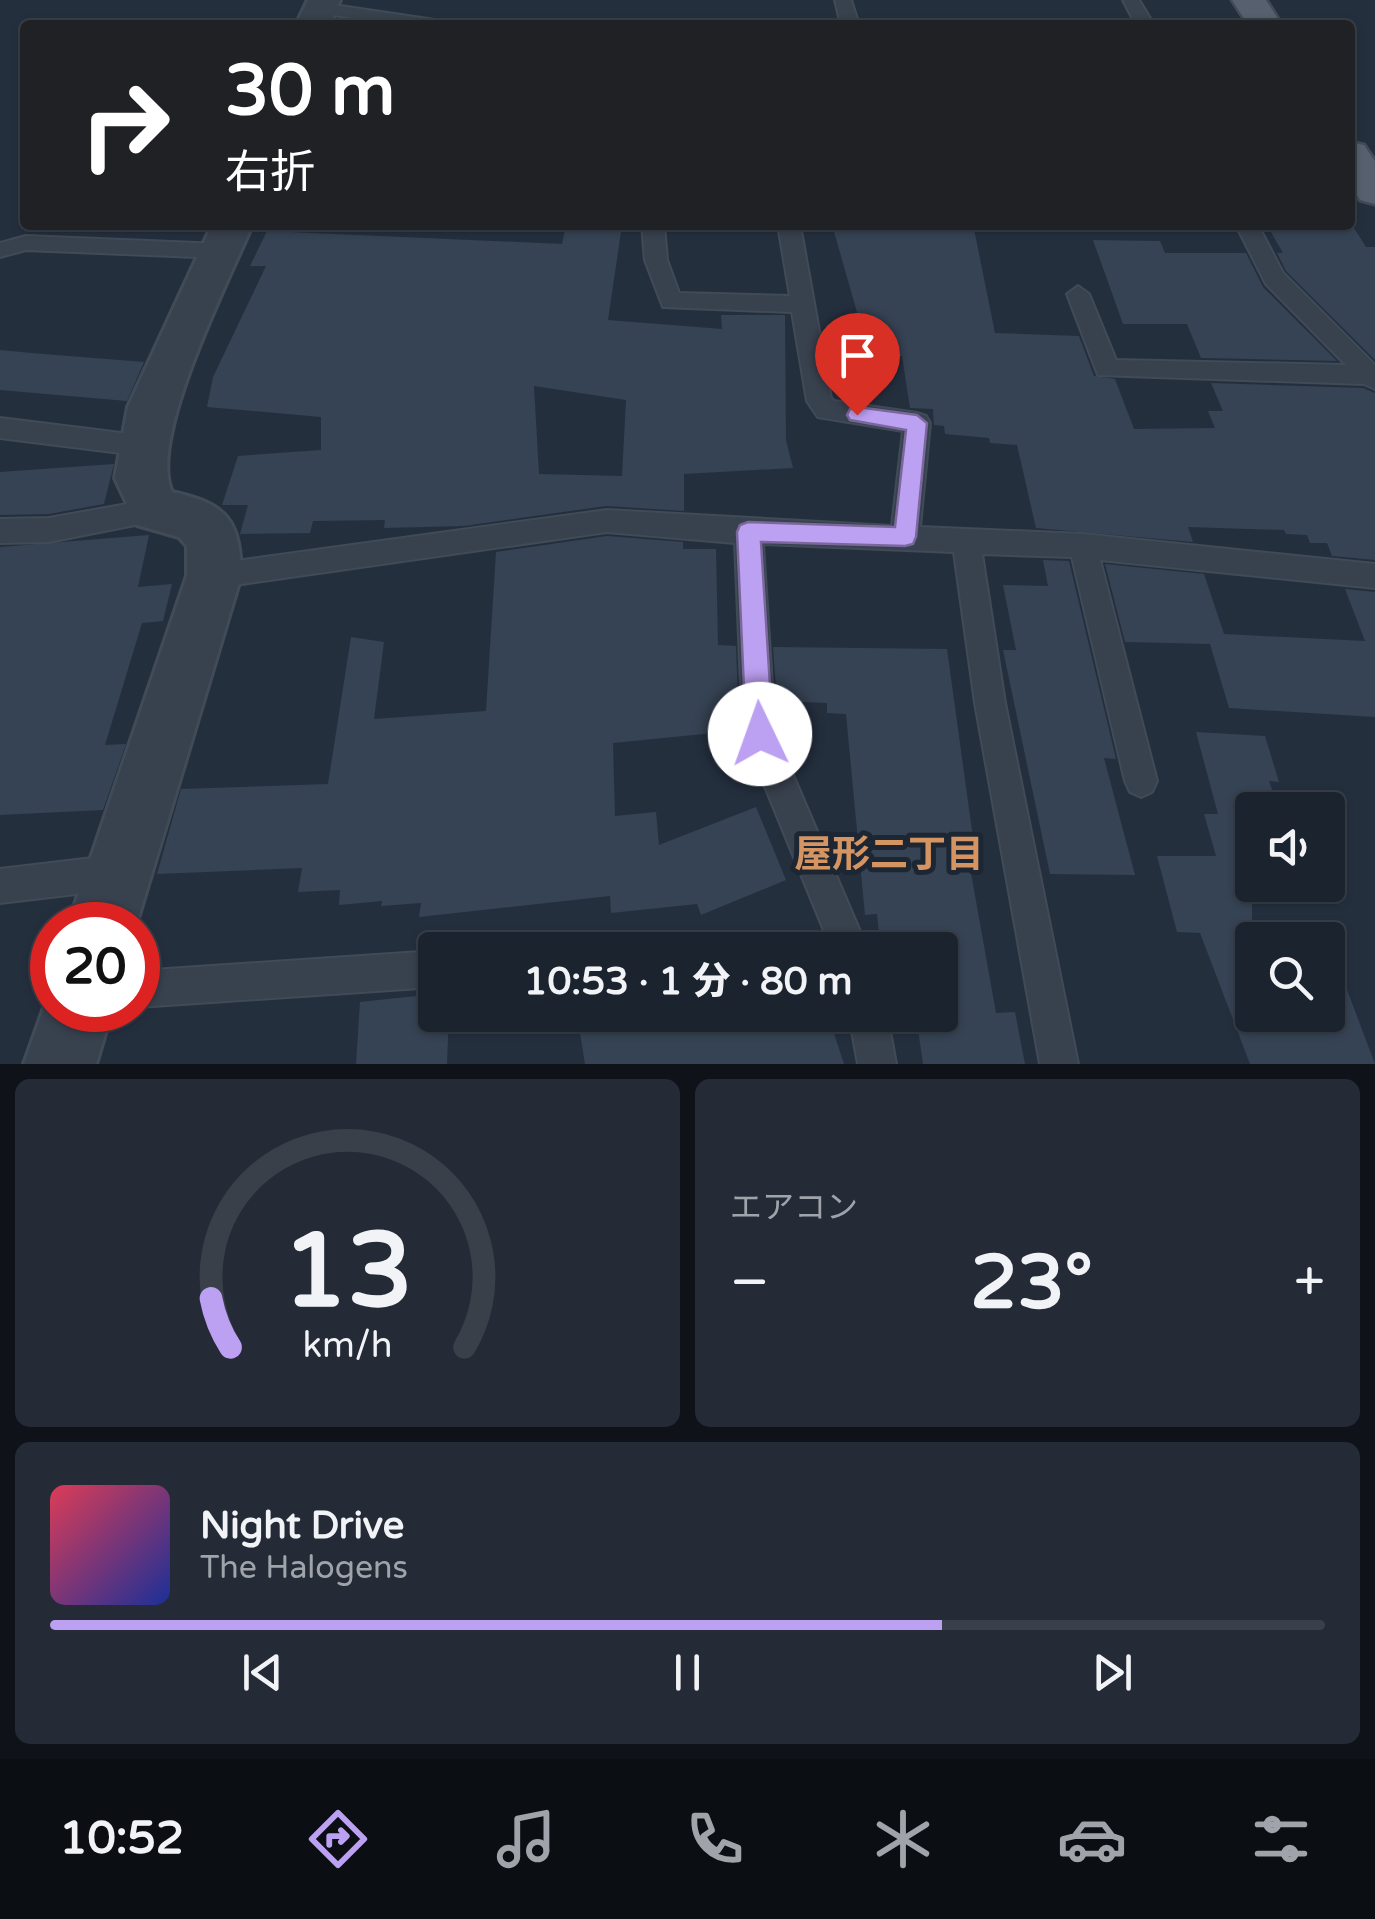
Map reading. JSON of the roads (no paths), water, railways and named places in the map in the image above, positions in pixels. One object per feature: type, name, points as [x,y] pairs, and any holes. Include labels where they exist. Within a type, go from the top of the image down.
[{"type":"main road","points":[[1355,162],[1375,192]]},
{"type":"street","points":[[109,902],[214,576],[214,539],[195,519],[155,510],[140,478],[152,407],[226,238]]},
{"type":"street","points":[[60,1064],[70,1032]]},
{"type":"lane","points":[[319,11],[394,20]]},
{"type":"lane","points":[[654,230],[656,260],[672,300],[803,304]]},
{"type":"lane","points":[[791,230],[819,401],[827,410],[917,423],[905,537]]},
{"type":"lane","points":[[1250,230],[1274,278],[1372,377]]},
{"type":"lane","points":[[0,250],[26,243],[226,238]]},
{"type":"lane","points":[[1078,294],[1107,369],[1372,377]]},
{"type":"lane","points":[[0,428],[145,446]]},
{"type":"lane","points":[[0,530],[49,530],[155,510]]},
{"type":"lane","points":[[214,576],[606,521],[748,532],[1084,546],[1375,576]]},
{"type":"lane","points":[[748,532],[760,734],[842,932]]},
{"type":"lane","points":[[966,541],[990,703],[1060,1064]]},
{"type":"lane","points":[[1084,546],[1141,781]]},
{"type":"lane","points":[[0,886],[118,872]]},
{"type":"lane","points":[[160,988],[418,970]]},
{"type":"lane","points":[[871,1032],[877,1064]]},
{"type":"district","name":"屋形二丁目","points":[[889,855]]}]
